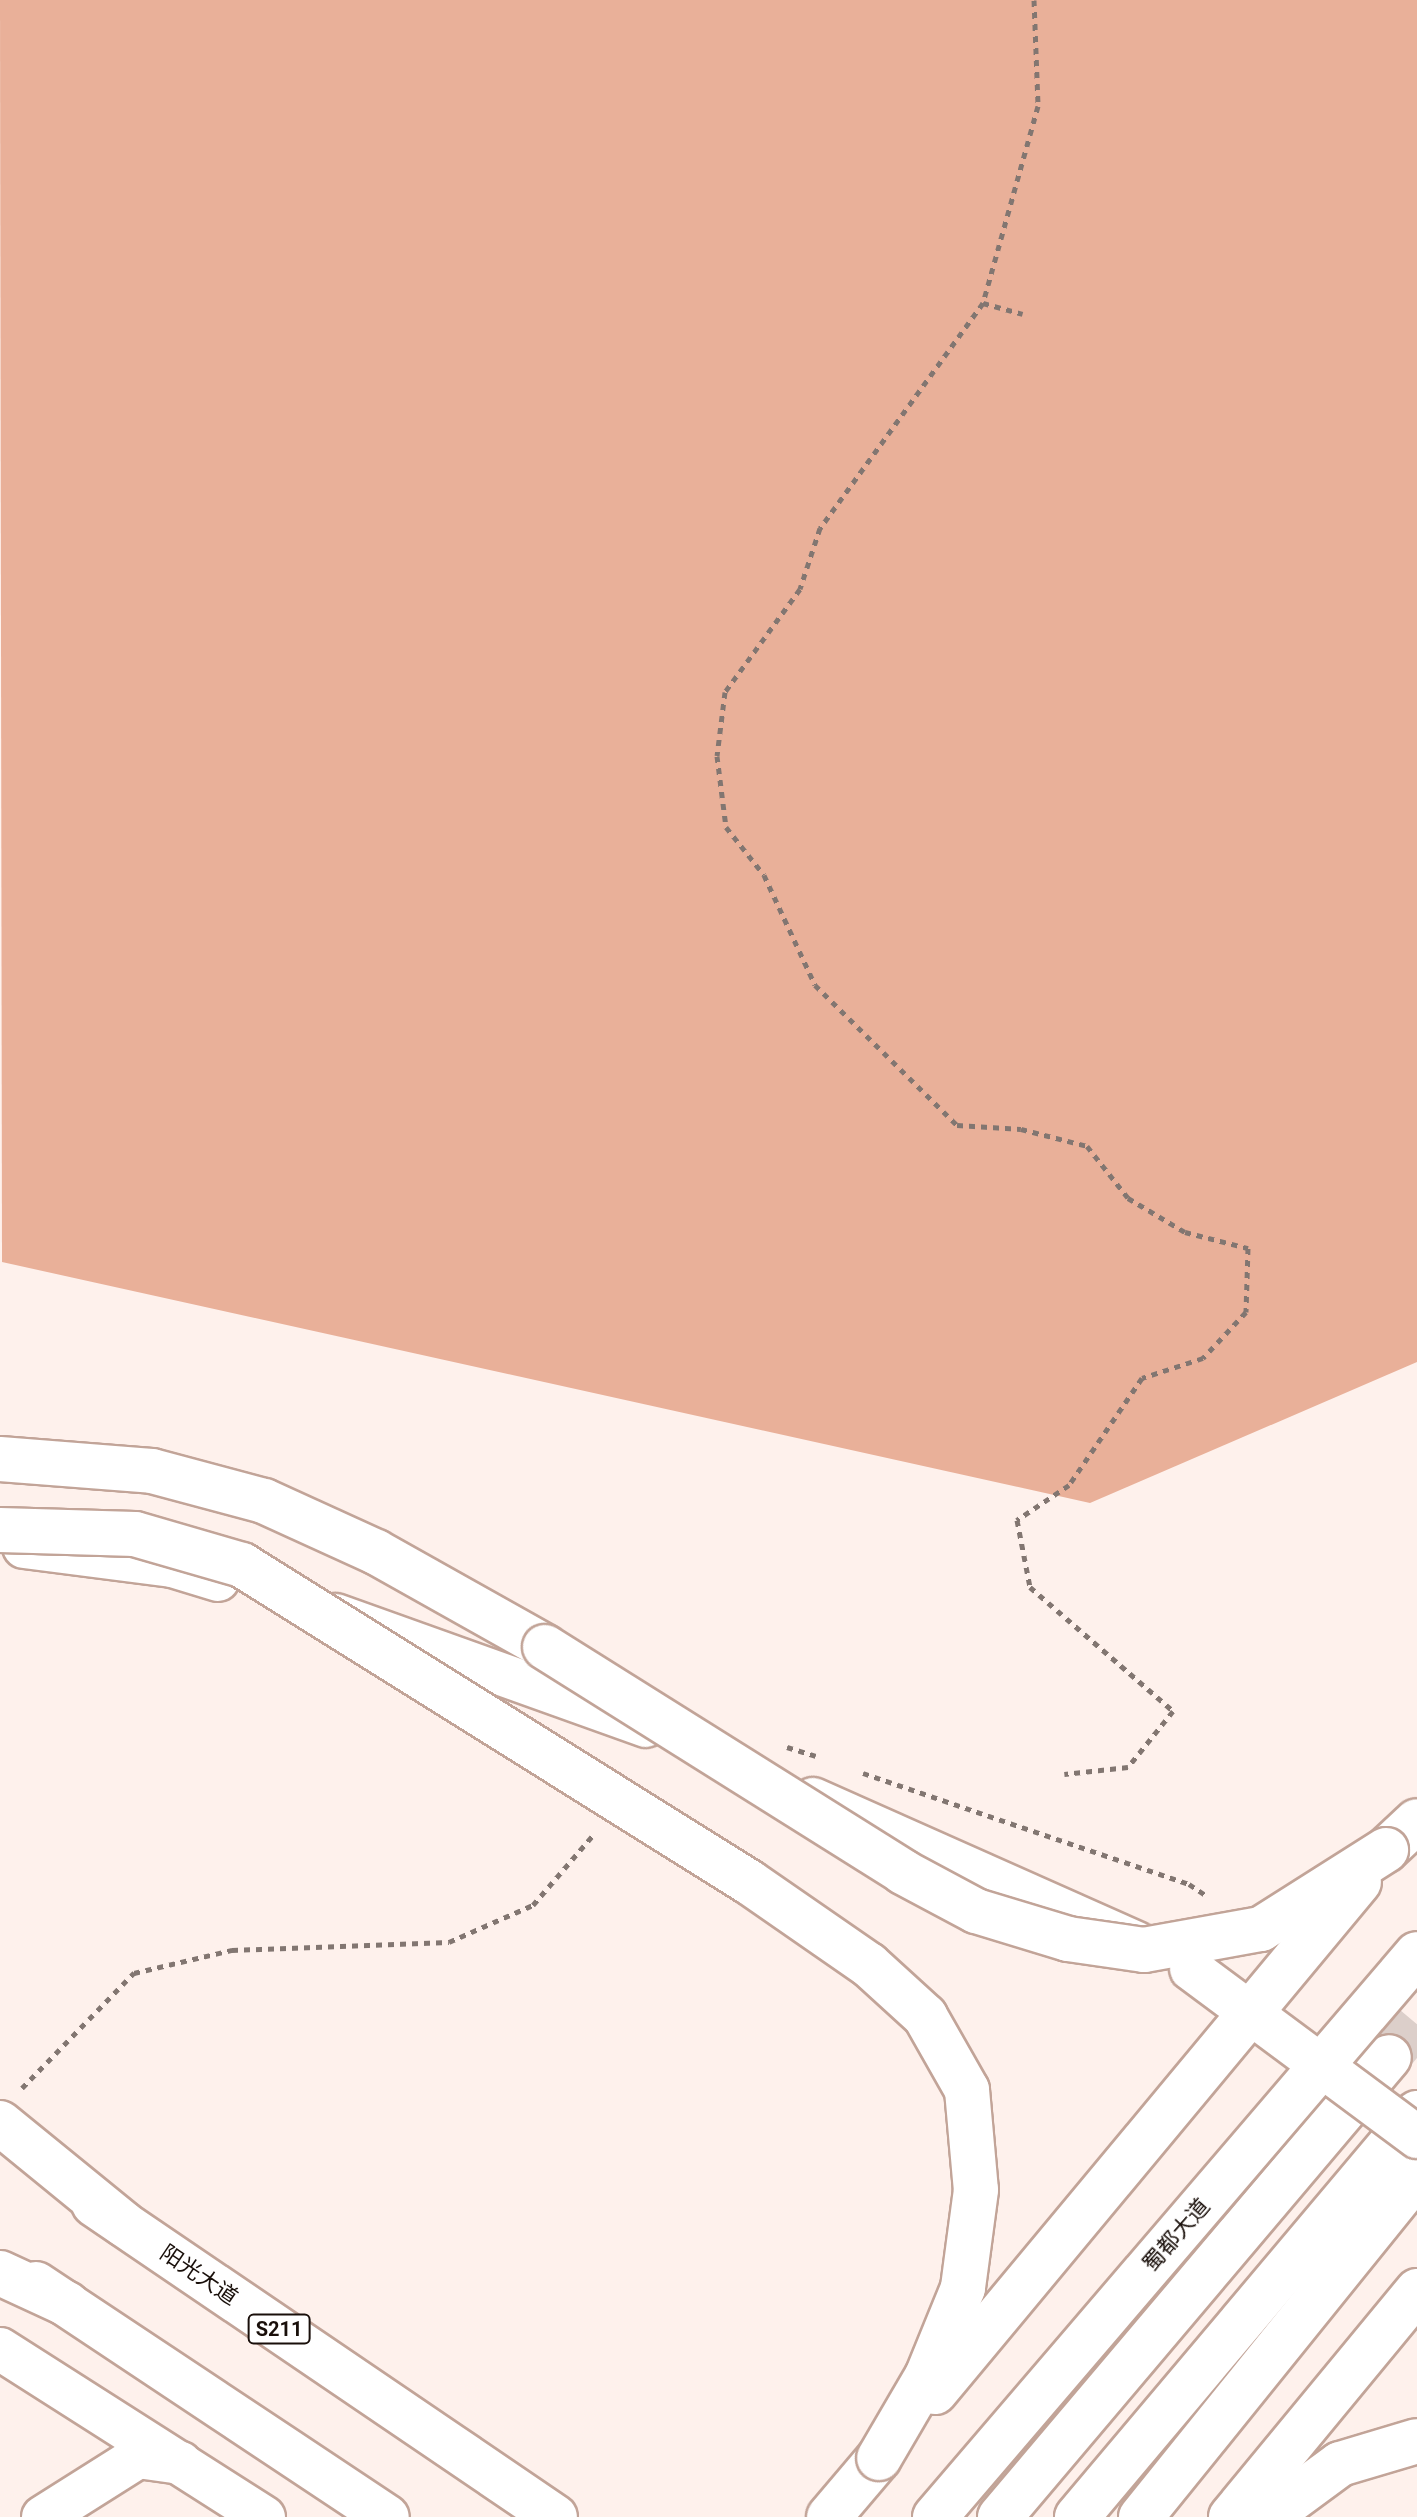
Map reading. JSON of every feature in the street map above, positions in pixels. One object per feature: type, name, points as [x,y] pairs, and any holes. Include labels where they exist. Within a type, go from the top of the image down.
[{"type":"main road","points":[[0,1459],[152,1471],[278,1507],[376,1552],[545,1647],[976,1911],[1068,1939],[1144,1950],[1261,1929],[1401,1836]]},
{"type":"main road","points":[[0,1530],[135,1534],[242,1565],[749,1882],[869,1965],[925,2016],[967,2090],[976,2190],[963,2288],[927,2376],[879,2458]]},
{"type":"main road","points":[[829,2517],[1401,1836]]},
{"type":"main road","name":"蜀都大道","points":[[935,2517],[1417,1954]]},
{"type":"main road","points":[[1000,2517],[1389,2057]]},
{"type":"main road","points":[[1077,2517],[1417,2113]]},
{"type":"main road","points":[[0,2123],[124,2224]]},
{"type":"main road","name":"阳光大道","points":[[0,2144],[124,2224],[555,2517]]},
{"type":"main road","points":[[1141,2517],[1417,2175]]},
{"type":"main road","points":[[0,2261],[387,2517]]},
{"type":"main road","points":[[0,2273],[67,2304]]},
{"type":"main road","points":[[1231,2517],[1417,2291]]},
{"type":"main road","points":[[1268,2517],[1340,2464],[1417,2441]]},
{"type":"street","points":[[0,1544],[172,1566],[569,1693],[1191,1969],[1417,2137]]},
{"type":"street","points":[[0,2349],[264,2517]]},
{"type":"street","points":[[43,2517],[138,2457],[181,2463]]},
{"type":"path","points":[[1034,0],[1038,106],[983,303],[820,528],[800,589],[725,692],[717,756],[726,827],[764,875],[815,985],[957,1125],[1021,1129],[1087,1146],[1128,1198],[1185,1232],[1248,1248],[1246,1312],[1203,1358],[1142,1378],[1069,1485],[1017,1520],[1030,1587],[1173,1711],[1128,1767],[1064,1774]]},
{"type":"path","points":[[983,303],[1023,314]]},
{"type":"shaded area","points":[[0,0],[1417,0],[1417,1362],[1090,1503],[2,1262]]},
{"type":"tunnel","points":[[1389,2057],[1417,2024]]}]
